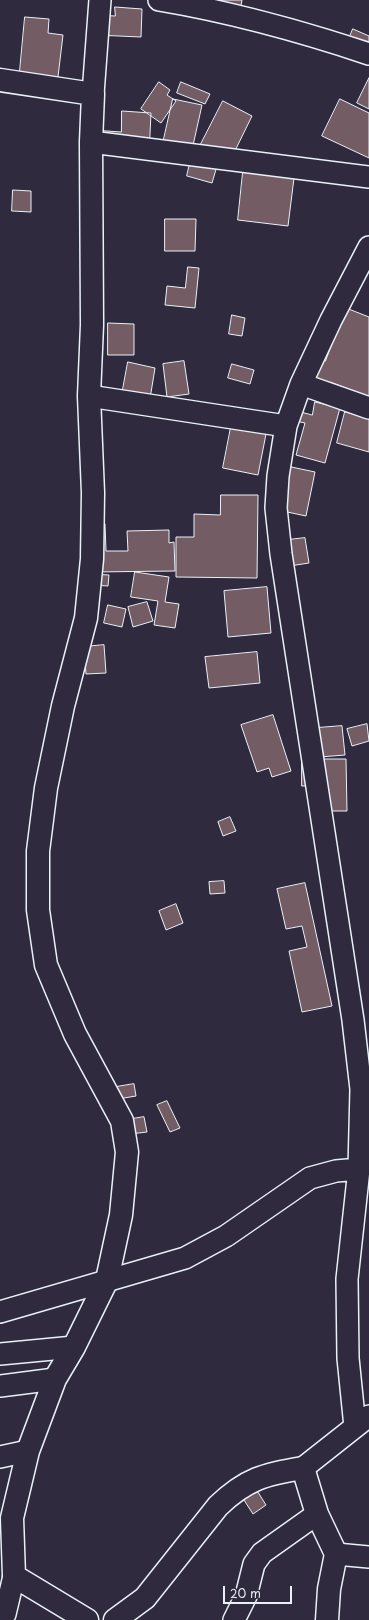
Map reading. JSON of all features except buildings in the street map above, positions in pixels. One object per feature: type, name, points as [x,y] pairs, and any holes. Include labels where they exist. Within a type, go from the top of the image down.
[{"type":"street","points":[[3,1615],[14,1576],[6,1520],[28,1451],[55,1379],[74,1347],[107,1280],[121,1215],[127,1152],[122,1121],[75,1034],[46,965],[38,910],[38,851],[46,788],[63,706],[86,618],[92,566],[93,492],[89,396],[92,325],[91,142],[100,0]]},
{"type":"street","points":[[159,0],[212,9],[310,35],[369,54]]},
{"type":"street","points":[[0,80],[93,94]]},
{"type":"street","points":[[91,142],[369,177]]},
{"type":"street","points":[[115,1620],[145,1598],[218,1506],[231,1494],[256,1478],[275,1472],[303,1468],[362,1421],[348,1358],[347,1280],[358,1169],[361,1089],[353,1020],[281,554],[276,508],[278,476],[286,426],[301,384],[331,320],[369,247]]},
{"type":"street","points":[[301,384],[369,408]]},
{"type":"street","points":[[89,396],[286,426]]},
{"type":"street","points":[[0,1312],[184,1258],[226,1236],[310,1178],[336,1171],[358,1169]]},
{"type":"street","points":[[0,1354],[74,1347]]},
{"type":"street","points":[[0,1386],[55,1379]]},
{"type":"street","points":[[0,1457],[28,1451]]},
{"type":"street","points":[[303,1468],[317,1514],[336,1554],[329,1590],[327,1620]]},
{"type":"street","points":[[234,1620],[246,1596],[254,1564],[262,1553],[317,1514]]},
{"type":"street","points":[[336,1554],[369,1557]]},
{"type":"street","points":[[14,1576],[87,1620]]}]
